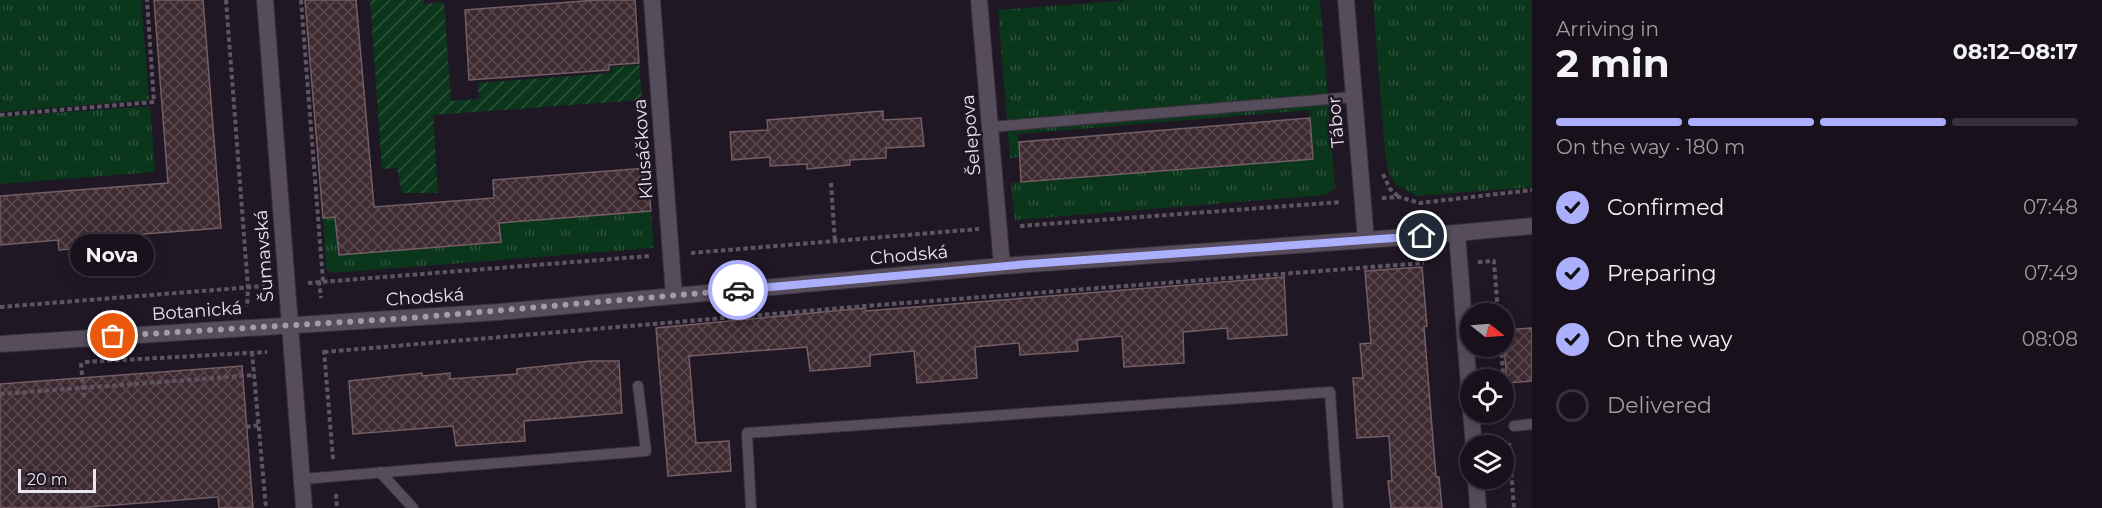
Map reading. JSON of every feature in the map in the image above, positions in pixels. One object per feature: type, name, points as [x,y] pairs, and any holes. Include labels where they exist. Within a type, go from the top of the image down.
[{"type":"street","name":"Šumavská","points":[[265,0],[304,508]]},
{"type":"street","name":"Klusáčkova","points":[[652,0],[674,296]]},
{"type":"street","name":"Šelepova","points":[[980,0],[1002,266]]},
{"type":"street","name":"Tábor","points":[[1346,0],[1366,240]]},
{"type":"street","name":"Chodská","points":[[289,324],[410,318],[1002,266],[1532,226]]},
{"type":"street","points":[[1457,233],[1468,369]]},
{"type":"street","name":"Botanická","points":[[0,344],[289,324]]},
{"type":"street","points":[[1477,489],[1479,508]]},
{"type":"lane","points":[[990,126],[1354,97]]},
{"type":"lane","points":[[302,479],[646,451],[638,386]]},
{"type":"lane","points":[[751,508],[747,433],[1330,393],[1338,508]]},
{"type":"lane","points":[[1514,426],[1532,424]]},
{"type":"lane","points":[[380,472],[412,508]]},
{"type":"path","points":[[0,115],[154,102],[147,0]]},
{"type":"path","points":[[226,0],[248,288],[247,307]]},
{"type":"path","points":[[301,0],[321,298]]},
{"type":"path","points":[[831,183],[835,242]]},
{"type":"path","points":[[1390,189],[1399,197]]},
{"type":"path","points":[[304,283],[1399,197],[1420,203],[1532,190]]},
{"type":"path","points":[[1460,263],[1494,261],[1497,303]]},
{"type":"path","points":[[337,508],[324,349],[1424,263]]},
{"type":"path","points":[[0,307],[266,286]]},
{"type":"path","points":[[249,342],[253,353],[266,508]]},
{"type":"path","points":[[69,363],[267,352]]},
{"type":"path","points":[[81,363],[84,399]]},
{"type":"path","points":[[0,394],[255,375]]},
{"type":"path","points":[[246,427],[259,425]]},
{"type":"green space","points":[[0,0],[141,0],[149,100],[0,112]]},
{"type":"green space","points":[[370,0],[424,0],[424,4],[444,2],[451,101],[479,99],[478,83],[612,73],[612,67],[638,65],[639,62],[642,100],[433,115],[438,193],[402,193],[397,168],[382,169]]},
{"type":"green space","points":[[1131,0],[1320,0],[1335,188],[1325,195],[1015,220],[1011,183],[1313,158],[1309,110],[1018,134],[1020,157],[1010,158],[998,10]]},
{"type":"green space","points":[[1373,0],[1532,0],[1532,187],[1416,196],[1395,184],[1389,172],[1385,153]]},
{"type":"green space","points":[[150,106],[155,172],[0,184],[0,117]]},
{"type":"green space","points":[[651,211],[654,248],[333,273],[326,269],[323,218],[335,217],[339,255],[500,242],[499,223]]},
{"type":"building","points":[[154,0],[203,0],[221,228],[130,235],[131,244],[59,250],[58,240],[0,245],[0,196],[168,183]]},
{"type":"building","points":[[305,0],[356,0],[374,207],[494,198],[493,180],[647,168],[651,211],[499,223],[501,242],[339,255],[335,217],[323,218]]},
{"type":"building","points":[[597,0],[635,0],[639,63],[609,65],[609,70],[469,80],[465,10]]},
{"type":"building","points":[[883,111],[883,120],[921,118],[924,146],[886,148],[886,158],[850,160],[850,165],[807,169],[807,164],[770,166],[770,157],[732,160],[730,132],[768,130],[767,120]]},
{"type":"building","points":[[1310,118],[1313,159],[1021,182],[1019,142]]},
{"type":"building","points":[[1422,267],[1427,326],[1424,327],[1436,477],[1439,477],[1442,508],[1391,508],[1388,481],[1392,481],[1389,436],[1357,438],[1353,378],[1363,378],[1360,344],[1371,343],[1365,271]]},
{"type":"building","points":[[1284,277],[1287,335],[1228,339],[1227,328],[1183,332],[1184,363],[1124,367],[1122,336],[1077,340],[1078,351],[1020,355],[1019,343],[975,347],[977,378],[917,383],[914,351],[870,355],[870,366],[810,371],[807,347],[689,356],[696,443],[729,441],[731,471],[668,476],[656,328],[865,308],[866,311]]},
{"type":"building","points":[[1532,328],[1532,381],[1514,382],[1514,369],[1506,369],[1505,357],[1514,357],[1514,329]]},
{"type":"building","points":[[591,361],[619,361],[622,413],[524,421],[525,441],[456,446],[453,426],[353,434],[349,381],[422,373],[422,376],[450,373],[450,379],[517,374],[517,369]]},
{"type":"building","points":[[242,366],[253,508],[219,508],[218,497],[77,508],[0,508],[0,384]]},
{"type":"way so far","points":[[113,336],[499,312],[738,290]]},
{"type":"place","name":"Nova","points":[[113,336]]},
{"type":"route","points":[[738,290],[1028,264],[1422,236]]}]
